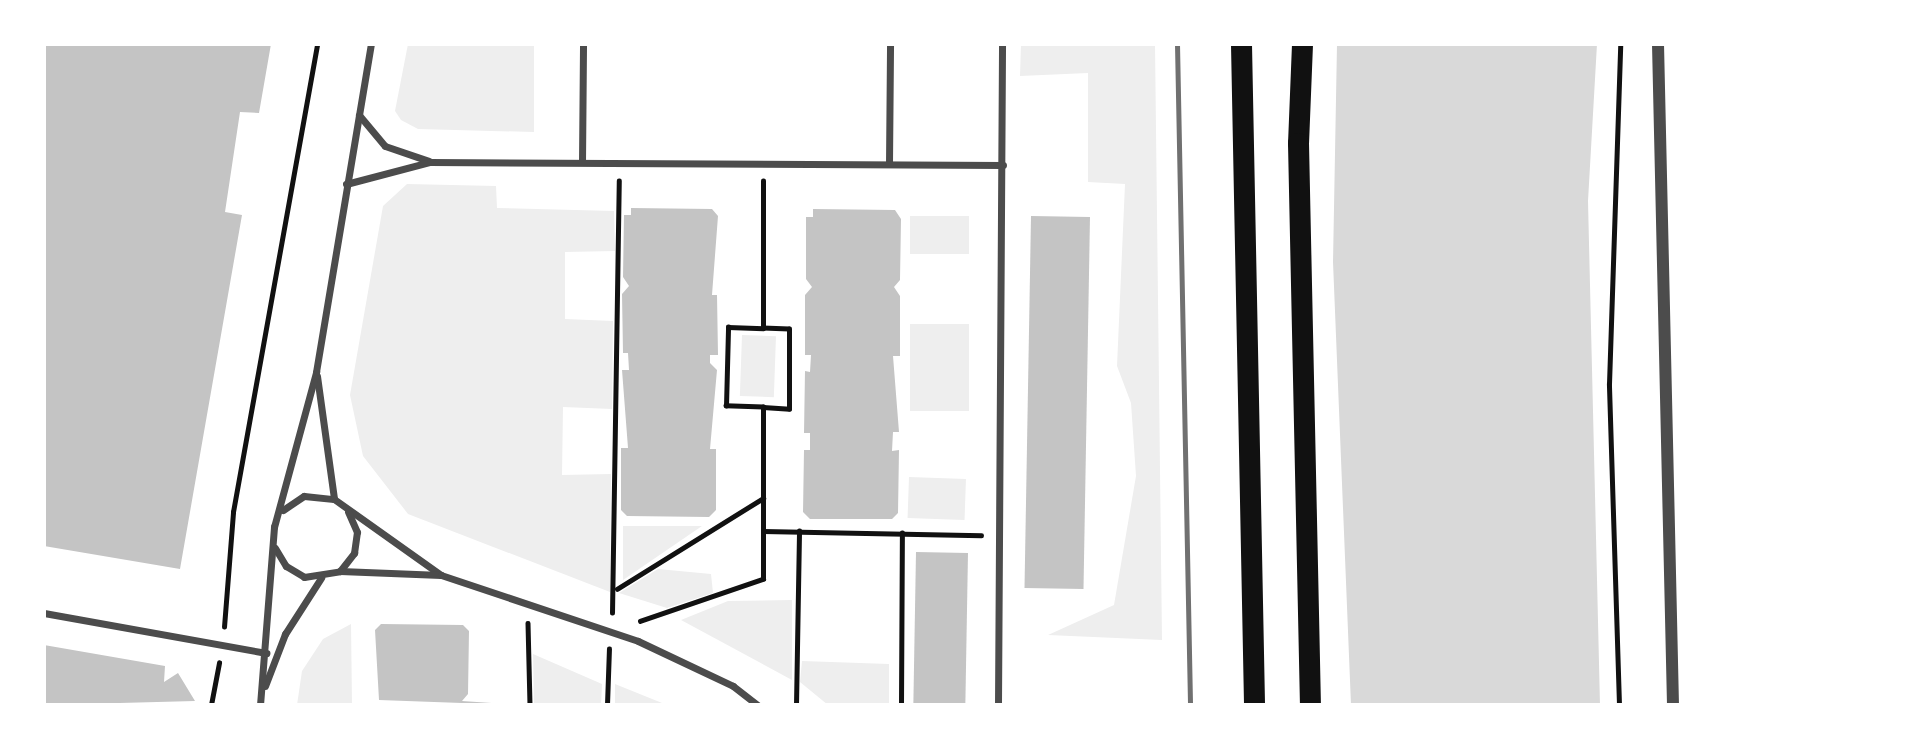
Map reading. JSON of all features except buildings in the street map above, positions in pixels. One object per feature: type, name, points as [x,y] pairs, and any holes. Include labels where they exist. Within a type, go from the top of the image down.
[{"type":"highway","points":[[1241,44],[1254,705]]},
{"type":"highway","points":[[1302,44],[1298,143],[1310,705]]},
{"type":"street","points":[[260,705],[274,547],[316,372],[371,44]]},
{"type":"street","points":[[582,162],[583,44]]},
{"type":"street","points":[[889,164],[890,44]]},
{"type":"street","points":[[998,705],[1002,44]]},
{"type":"street","points":[[1658,44],[1673,705]]},
{"type":"street","points":[[359,115],[385,146],[430,162]]},
{"type":"street","points":[[346,184],[430,162],[1003,165]]},
{"type":"street","points":[[316,372],[334,499]]},
{"type":"street","points":[[283,510],[304,496],[334,499],[441,575]]},
{"type":"street","points":[[340,571],[354,553],[357,532],[348,510]]},
{"type":"street","points":[[274,547],[286,566],[321,578]]},
{"type":"street","points":[[262,693],[285,634],[321,578],[340,571],[441,575],[609,632],[733,686],[757,705]]},
{"type":"street","points":[[44,613],[266,653]]},
{"type":"path","points":[[211,705],[222,644],[233,512],[317,44]]},
{"type":"path","points":[[1619,705],[1609,384],[1620,44]]},
{"type":"path","points":[[607,705],[609,632],[616,590],[619,163]]},
{"type":"path","points":[[763,163],[763,328]]},
{"type":"path","points":[[728,327],[763,328],[789,329],[789,409],[726,406],[728,327]]},
{"type":"path","points":[[609,632],[763,579],[763,407]]},
{"type":"path","points":[[616,590],[763,498]]},
{"type":"path","points":[[763,531],[999,535]]},
{"type":"path","points":[[796,705],[799,531]]},
{"type":"path","points":[[901,705],[902,533]]},
{"type":"path","points":[[528,604],[530,705]]},
{"type":"shaded area","points":[[408,44],[534,44],[534,132],[418,129],[401,120],[395,111]]},
{"type":"shaded area","points":[[1021,44],[1155,44],[1162,640],[1048,635],[1114,605],[1136,476],[1131,403],[1117,366],[1125,184],[1088,182],[1088,73],[1020,76]]},
{"type":"shaded area","points":[[1337,44],[1597,44],[1588,201],[1600,705],[1351,705],[1333,262]]},
{"type":"shaded area","points":[[407,184],[496,186],[497,208],[614,211],[615,251],[565,252],[565,319],[613,321],[612,409],[563,407],[562,475],[611,474],[610,592],[408,514],[363,456],[350,395],[383,206]]},
{"type":"shaded area","points":[[910,216],[969,216],[969,254],[910,254]]},
{"type":"shaded area","points":[[910,324],[969,324],[969,411],[910,411]]},
{"type":"shaded area","points":[[742,335],[776,336],[774,397],[740,396]]},
{"type":"shaded area","points":[[909,477],[966,479],[965,520],[908,518]]},
{"type":"shaded area","points":[[623,526],[702,526],[623,580]]},
{"type":"shaded area","points":[[658,569],[711,574],[713,593],[667,608],[619,593]]},
{"type":"shaded area","points":[[792,600],[792,680],[681,620],[728,601]]},
{"type":"shaded area","points":[[351,624],[352,705],[297,705],[302,671],[323,639]]},
{"type":"shaded area","points":[[533,654],[602,684],[601,705],[534,705]]},
{"type":"shaded area","points":[[802,661],[889,664],[889,705],[828,705],[800,682]]},
{"type":"shaded area","points":[[615,684],[667,705],[615,705]]},
{"type":"railway","points":[[1177,44],[1190,705]]}]
